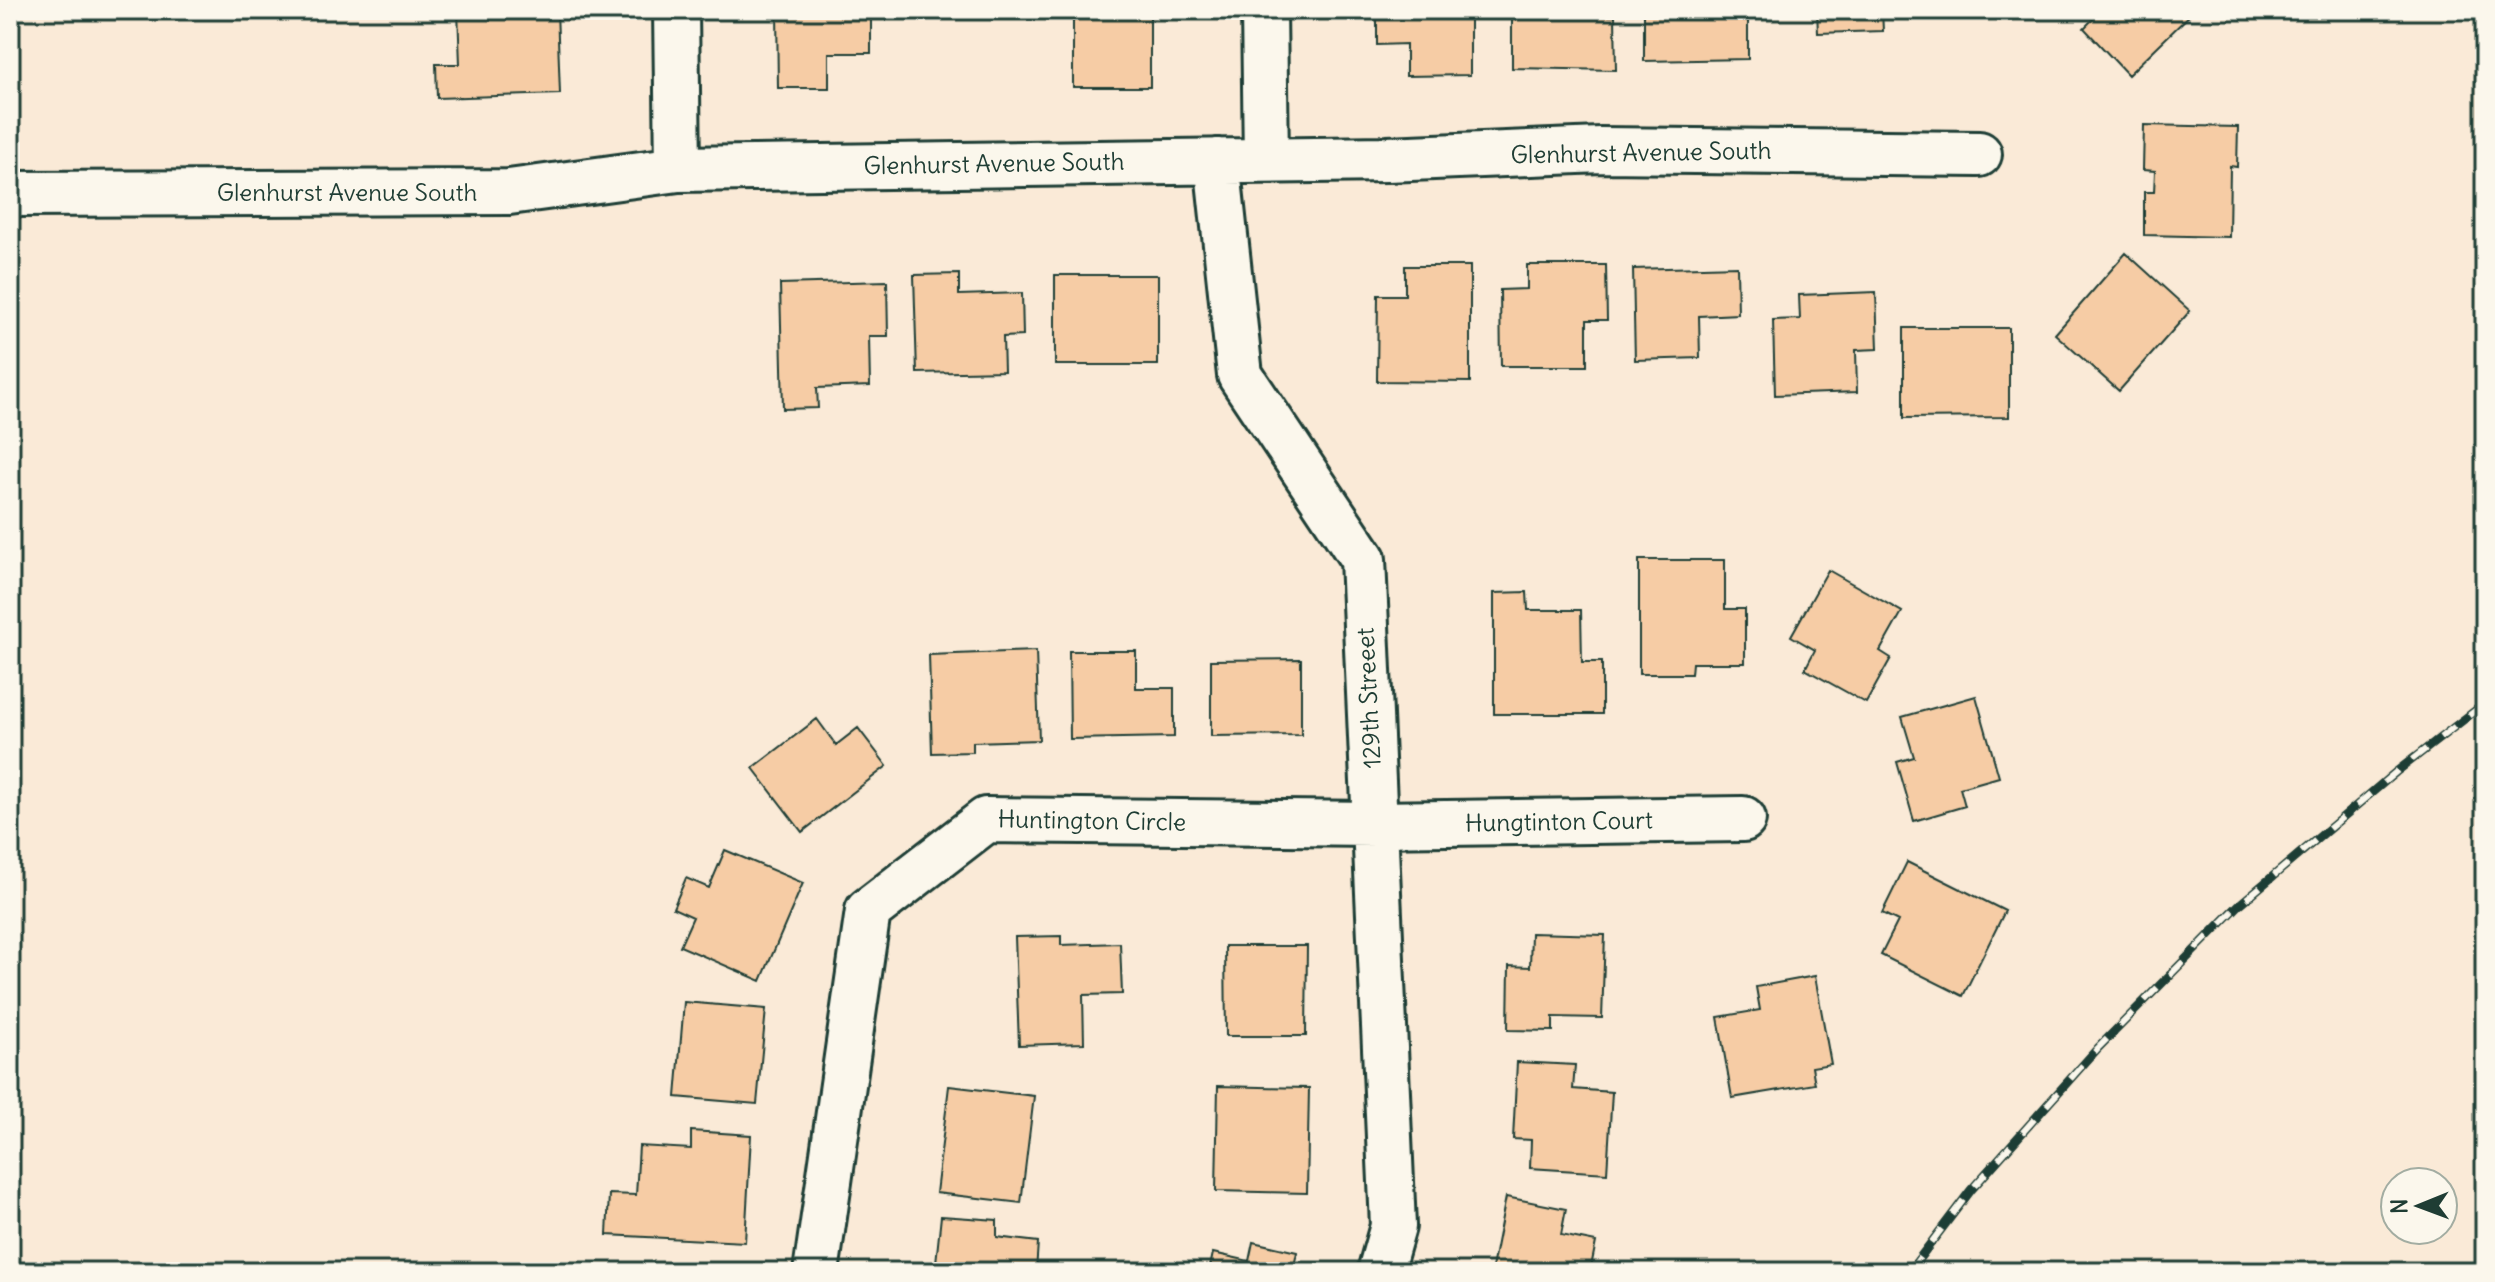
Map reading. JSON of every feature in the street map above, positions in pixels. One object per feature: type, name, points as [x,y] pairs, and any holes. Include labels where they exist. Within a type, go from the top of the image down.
[{"type":"street","points":[[676,10],[678,169]]},
{"type":"street","points":[[1264,10],[1266,160]]},
{"type":"street","name":"Glenhurst Avenue South","points":[[10,194],[509,192],[678,169],[1266,160],[1601,150],[1979,154]]},
{"type":"street","name":"129th Streeet","points":[[1217,161],[1240,375],[1363,559],[1393,1226],[1380,1272]]},
{"type":"street","name":"Hungtinton Court","points":[[1375,824],[1743,819]]},
{"type":"street","name":"Huntington Circle","points":[[816,1272],[868,911],[986,820],[1375,824]]},
{"type":"building","points":[[557,10],[560,94],[437,98],[436,64],[460,64],[458,11]]},
{"type":"building","points":[[777,10],[871,10],[871,53],[829,53],[829,88],[778,88]]},
{"type":"building","points":[[1073,10],[1155,10],[1155,17],[1150,17],[1150,87],[1073,87]]},
{"type":"building","points":[[1377,10],[1470,10],[1470,75],[1406,76],[1406,44],[1377,45]]},
{"type":"building","points":[[1512,10],[1577,10],[1577,16],[1615,16],[1616,70],[1512,68]]},
{"type":"building","points":[[1644,10],[1748,10],[1748,59],[1644,61]]},
{"type":"building","points":[[1817,10],[1882,10],[1883,31],[1818,33]]},
{"type":"building","points":[[2102,10],[2195,10],[2128,75],[2084,28]]},
{"type":"building","points":[[2144,125],[2238,127],[2237,167],[2230,166],[2229,237],[2144,235],[2144,192],[2154,192],[2155,171],[2143,170]]},
{"type":"building","points":[[2126,253],[2190,311],[2119,391],[2055,334]]},
{"type":"building","points":[[1527,265],[1606,265],[1607,320],[1587,320],[1587,366],[1501,366],[1500,290],[1527,289]]},
{"type":"building","points":[[1405,266],[1470,266],[1470,382],[1377,381],[1378,295],[1405,295]]},
{"type":"building","points":[[1737,266],[1738,314],[1699,316],[1700,358],[1635,360],[1633,269]]},
{"type":"building","points":[[959,274],[959,295],[1022,293],[1023,336],[1003,337],[1004,371],[917,373],[914,275]]},
{"type":"building","points":[[1055,275],[1158,275],[1158,365],[1055,365]]},
{"type":"building","points":[[887,281],[888,336],[869,336],[870,386],[817,388],[818,408],[783,409],[780,284]]},
{"type":"building","points":[[1876,292],[1878,349],[1856,350],[1857,392],[1775,395],[1773,320],[1800,319],[1799,295]]},
{"type":"building","points":[[1904,328],[2009,328],[2009,417],[1904,418]]},
{"type":"building","points":[[1639,560],[1725,560],[1725,609],[1745,609],[1745,663],[1692,663],[1691,674],[1639,674]]},
{"type":"building","points":[[1828,570],[1902,612],[1880,651],[1891,658],[1866,703],[1805,669],[1815,650],[1791,636]]},
{"type":"building","points":[[1527,592],[1528,610],[1581,610],[1582,662],[1602,662],[1602,714],[1494,714],[1494,593]]},
{"type":"building","points":[[1036,651],[1039,740],[973,742],[973,752],[932,753],[929,655]]},
{"type":"building","points":[[1069,651],[1136,651],[1136,688],[1174,688],[1174,737],[1070,739]]},
{"type":"building","points":[[1301,659],[1301,735],[1211,736],[1211,660]]},
{"type":"building","points":[[1976,696],[1999,777],[1960,788],[1965,806],[1914,821],[1897,762],[1914,757],[1902,717]]},
{"type":"building","points":[[817,719],[836,745],[858,728],[887,766],[802,832],[753,768]]},
{"type":"building","points":[[725,850],[803,883],[761,981],[680,946],[693,917],[673,908],[686,878],[709,888]]},
{"type":"building","points":[[1907,862],[2005,911],[1963,996],[1881,955],[1898,921],[1882,913]]},
{"type":"building","points":[[1531,933],[1605,935],[1602,1018],[1553,1017],[1553,1031],[1508,1030],[1509,966],[1530,967]]},
{"type":"building","points":[[1061,936],[1061,945],[1120,943],[1122,994],[1083,995],[1084,1043],[1019,1045],[1015,937]]},
{"type":"building","points":[[1225,946],[1307,946],[1306,1036],[1226,1036]]},
{"type":"building","points":[[1815,976],[1831,1064],[1812,1067],[1815,1084],[1732,1098],[1718,1017],[1760,1010],[1756,987]]},
{"type":"building","points":[[684,1002],[766,1009],[757,1104],[676,1097]]},
{"type":"building","points":[[1517,1062],[1575,1065],[1573,1089],[1612,1092],[1607,1173],[1530,1168],[1531,1140],[1513,1139]]},
{"type":"building","points":[[949,1086],[1034,1096],[1021,1203],[936,1193]]},
{"type":"building","points":[[1218,1086],[1309,1088],[1307,1193],[1216,1191]]},
{"type":"building","points":[[691,1131],[751,1135],[745,1242],[607,1235],[609,1194],[636,1195],[639,1146],[691,1149]]},
{"type":"building","points":[[1506,1197],[1566,1209],[1561,1235],[1596,1242],[1590,1272],[1511,1272],[1492,1268]]},
{"type":"building","points":[[941,1216],[997,1220],[997,1237],[1038,1242],[1036,1272],[935,1272]]},
{"type":"building","points":[[1253,1242],[1297,1252],[1293,1272],[1209,1272],[1213,1253],[1249,1261]]},
{"type":"railway","points":[[1909,1272],[1971,1190],[2098,1048],[2239,905],[2396,772],[2485,703]]}]
